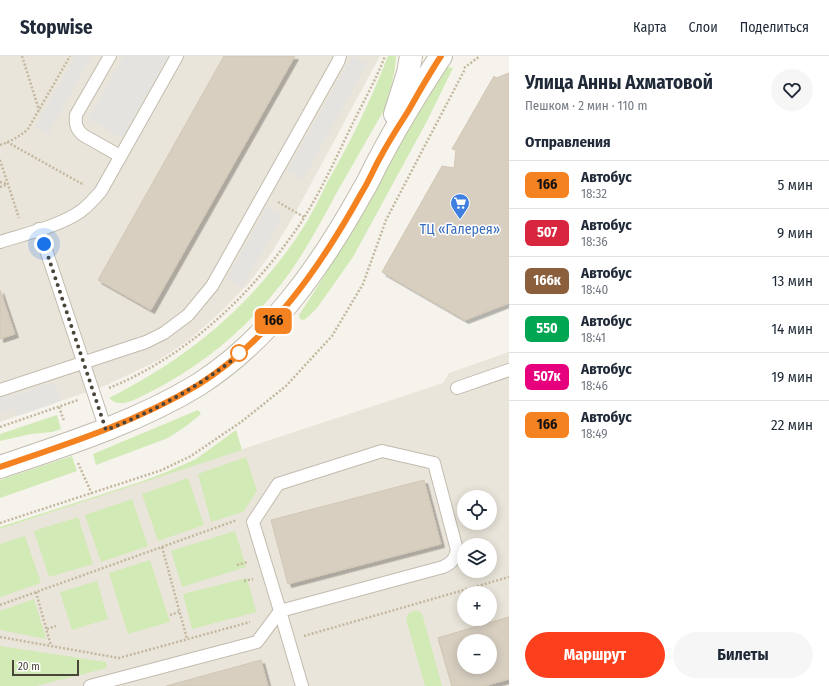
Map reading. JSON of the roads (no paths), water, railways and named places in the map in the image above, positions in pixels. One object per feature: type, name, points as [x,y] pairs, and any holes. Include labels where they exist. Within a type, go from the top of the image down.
[{"type":"street","points":[[381,155],[402,95],[411,56]]},
{"type":"street","points":[[0,467],[106,430],[171,400],[199,384],[250,345],[273,322],[298,291],[321,258],[355,205],[381,155],[441,56]]},
{"type":"lane","points":[[110,56],[76,115],[75,122],[79,131],[84,135],[120,156]]},
{"type":"lane","points":[[0,242],[73,216],[92,202],[177,56]]},
{"type":"lane","points":[[0,390],[146,342],[164,333],[188,315],[212,286],[340,56]]},
{"type":"lane","points":[[39,229],[106,430]]},
{"type":"lane","points":[[457,388],[509,370]]},
{"type":"lane","points":[[90,686],[256,642],[280,611],[450,564],[456,556],[457,550],[434,463],[382,451],[278,484],[253,522],[280,611],[302,686]]},
{"type":"place","name":"ТЦ «Галерея»","points":[[460,220]]}]
